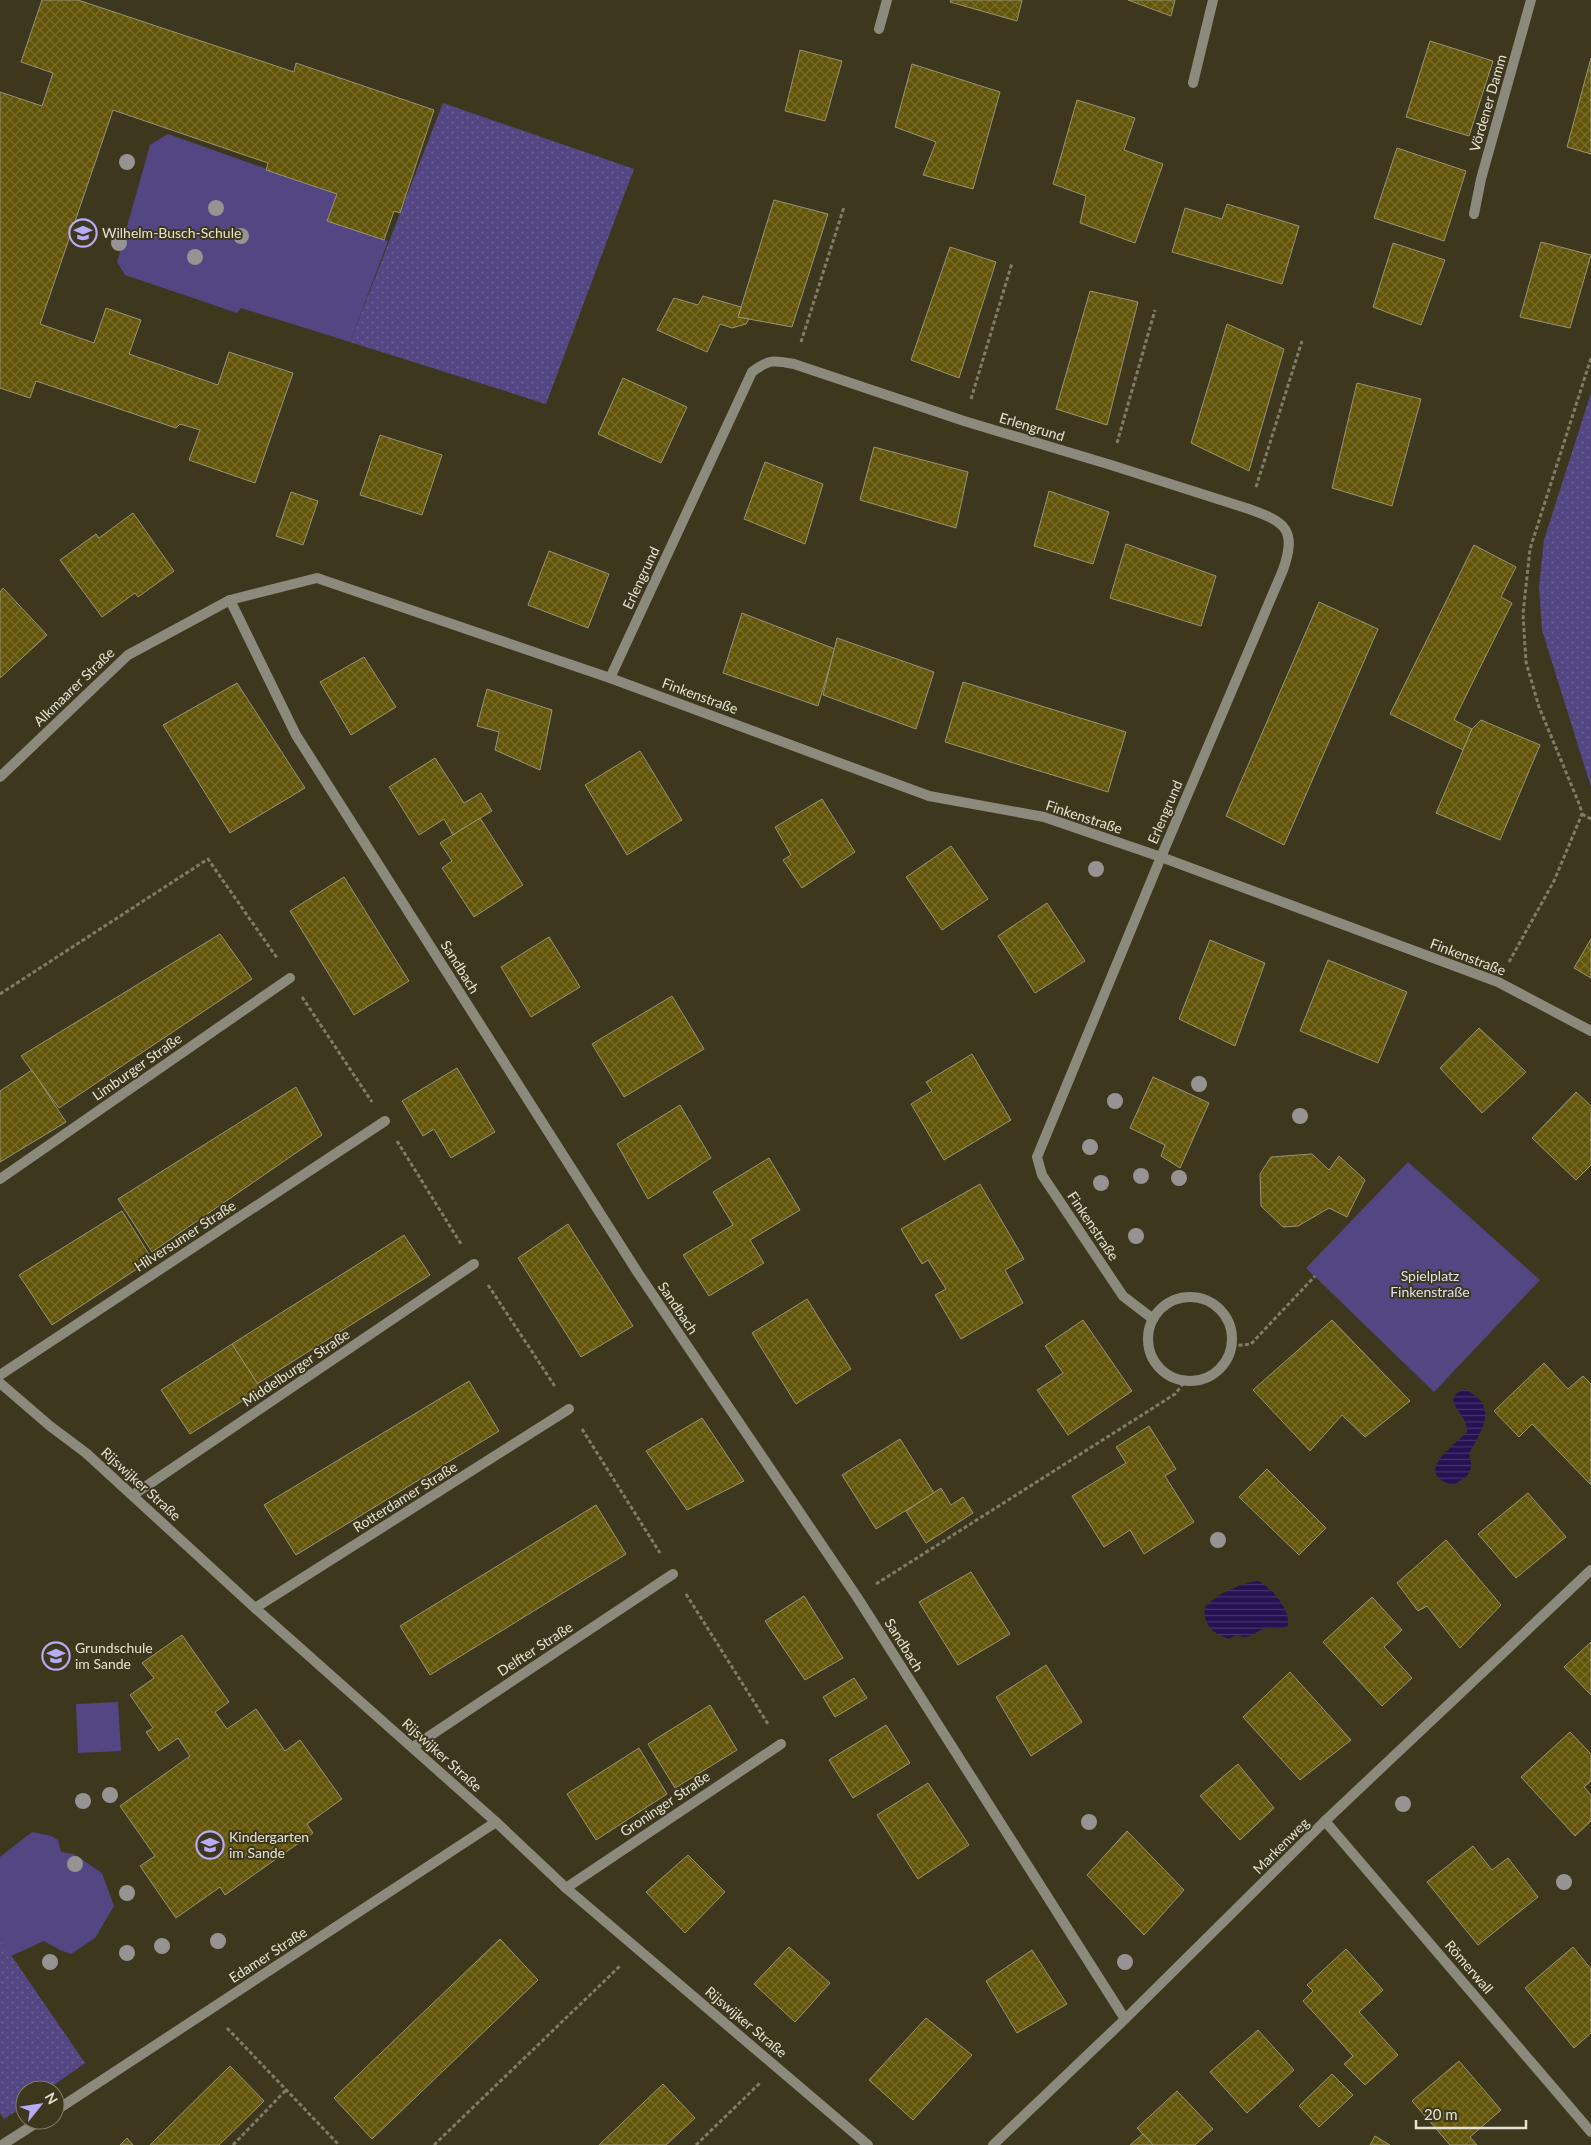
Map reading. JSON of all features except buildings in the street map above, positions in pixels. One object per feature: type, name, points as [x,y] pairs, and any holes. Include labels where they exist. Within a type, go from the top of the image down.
[{"type":"street","points":[[879,29],[887,0]]},
{"type":"street","points":[[1192,83],[1213,0]]},
{"type":"street","name":"Vördener Damm","points":[[1474,214],[1481,179],[1531,0]]},
{"type":"street","name":"Erlengrund","points":[[610,678],[752,372],[764,363],[775,360],[794,364],[964,421],[1249,509],[1270,517],[1281,525],[1288,535],[1290,549],[1161,857]]},
{"type":"street","name":"Finkenstraße","points":[[230,600],[317,578],[610,678],[929,796],[1044,817],[1161,857],[1498,982],[1591,1031]]},
{"type":"street","name":"Alkmaarer Straße","points":[[0,777],[128,654],[230,600]]},
{"type":"street","name":"Sandbach","points":[[230,600],[296,735],[638,1273],[857,1596],[1125,2019]]},
{"type":"street","name":"Finkenstraße","points":[[1153,1319],[1123,1296],[1042,1175],[1037,1157],[1161,857]]},
{"type":"street","name":"Limburger Straße","points":[[0,1179],[290,978]]},
{"type":"street","name":"Hilversumer Straße","points":[[0,1375],[385,1121]]},
{"type":"street","name":"Middelburger Straße","points":[[133,1495],[474,1264]]},
{"type":"street","points":[[1197,1297],[1210,1301],[1221,1310],[1228,1320],[1232,1333],[1232,1346],[1228,1358],[1216,1372],[1199,1380],[1175,1378],[1165,1372],[1151,1354],[1149,1330],[1153,1319],[1161,1308],[1178,1299],[1197,1297]]},
{"type":"street","name":"Rijswijker Straße","points":[[0,1383],[86,1453],[255,1608],[496,1822],[566,1888],[868,2145]]},
{"type":"street","name":"Rotterdamer Straße","points":[[255,1608],[569,1409]]},
{"type":"street","name":"Markenweg","points":[[994,2145],[1125,2019],[1325,1821],[1591,1570]]},
{"type":"street","name":"Delfter Straße","points":[[412,1747],[673,1574]]},
{"type":"street","name":"Groninger Straße","points":[[566,1888],[781,1744]]},
{"type":"street","name":"Römerwall","points":[[1325,1821],[1591,2132]]},
{"type":"street","name":"Edamer Straße","points":[[65,2103],[496,1822]]},
{"type":"street","points":[[2,2145],[25,2130]]},
{"type":"path","points":[[794,364],[844,207]]},
{"type":"path","points":[[964,421],[1012,263]]},
{"type":"path","points":[[1111,465],[1155,310]]},
{"type":"path","points":[[1249,509],[1302,341]]},
{"type":"path","points":[[1498,982],[1554,881],[1582,814],[1539,707],[1526,662],[1523,614],[1530,549],[1591,358]]},
{"type":"path","points":[[1582,814],[1591,819]]},
{"type":"path","points":[[0,994],[208,859],[385,1121],[474,1264],[569,1409],[781,1744]]},
{"type":"path","points":[[1232,1346],[1251,1344],[1315,1276]]},
{"type":"path","points":[[857,1596],[1175,1394],[1186,1380]]},
{"type":"path","points":[[434,2145],[638,1949]]},
{"type":"path","points":[[210,2009],[339,2145]]},
{"type":"path","points":[[696,2145],[776,2066]]},
{"type":"path","points":[[233,2145],[286,2090]]},
{"type":"green space","points":[[443,103],[634,169],[546,404],[350,342]]},
{"type":"green space","points":[[168,134],[337,194],[327,221],[388,241],[350,342],[241,308],[237,313],[125,275],[117,262],[150,145]]},
{"type":"green space","points":[[1591,393],[1591,787],[1542,630],[1539,587],[1544,540]]},
{"type":"green space","name":"Spielplatz Finkenstraße","points":[[1408,1162],[1540,1280],[1434,1392],[1306,1268]]},
{"type":"green space","points":[[118,1702],[121,1751],[78,1753],[76,1704]]},
{"type":"green space","points":[[32,1832],[51,1836],[58,1840],[61,1852],[74,1854],[102,1873],[114,1906],[95,1938],[71,1954],[44,1941],[11,1956],[0,1939],[0,1857]]},
{"type":"green space","points":[[0,1939],[85,2063],[61,2080],[15,2080],[15,2112],[4,2119],[0,2113]]},
{"type":"shaded area","points":[[1464,1389],[1478,1398],[1483,1405],[1485,1418],[1480,1433],[1469,1454],[1471,1469],[1467,1476],[1453,1485],[1441,1480],[1436,1474],[1436,1467],[1446,1452],[1467,1432],[1466,1423],[1453,1400],[1456,1394]]},
{"type":"shaded area","points":[[1258,1581],[1269,1588],[1283,1606],[1288,1626],[1262,1629],[1250,1636],[1242,1637],[1236,1635],[1229,1639],[1210,1628],[1205,1619],[1205,1607],[1210,1602],[1230,1590]]},
{"type":"place","name":"Wilhelm-Busch-Schule","points":[[83,233]]},
{"type":"place","name":"Grundschule im Sande","points":[[56,1656]]},
{"type":"place","name":"Kindergarten im Sande","points":[[210,1845]]}]
